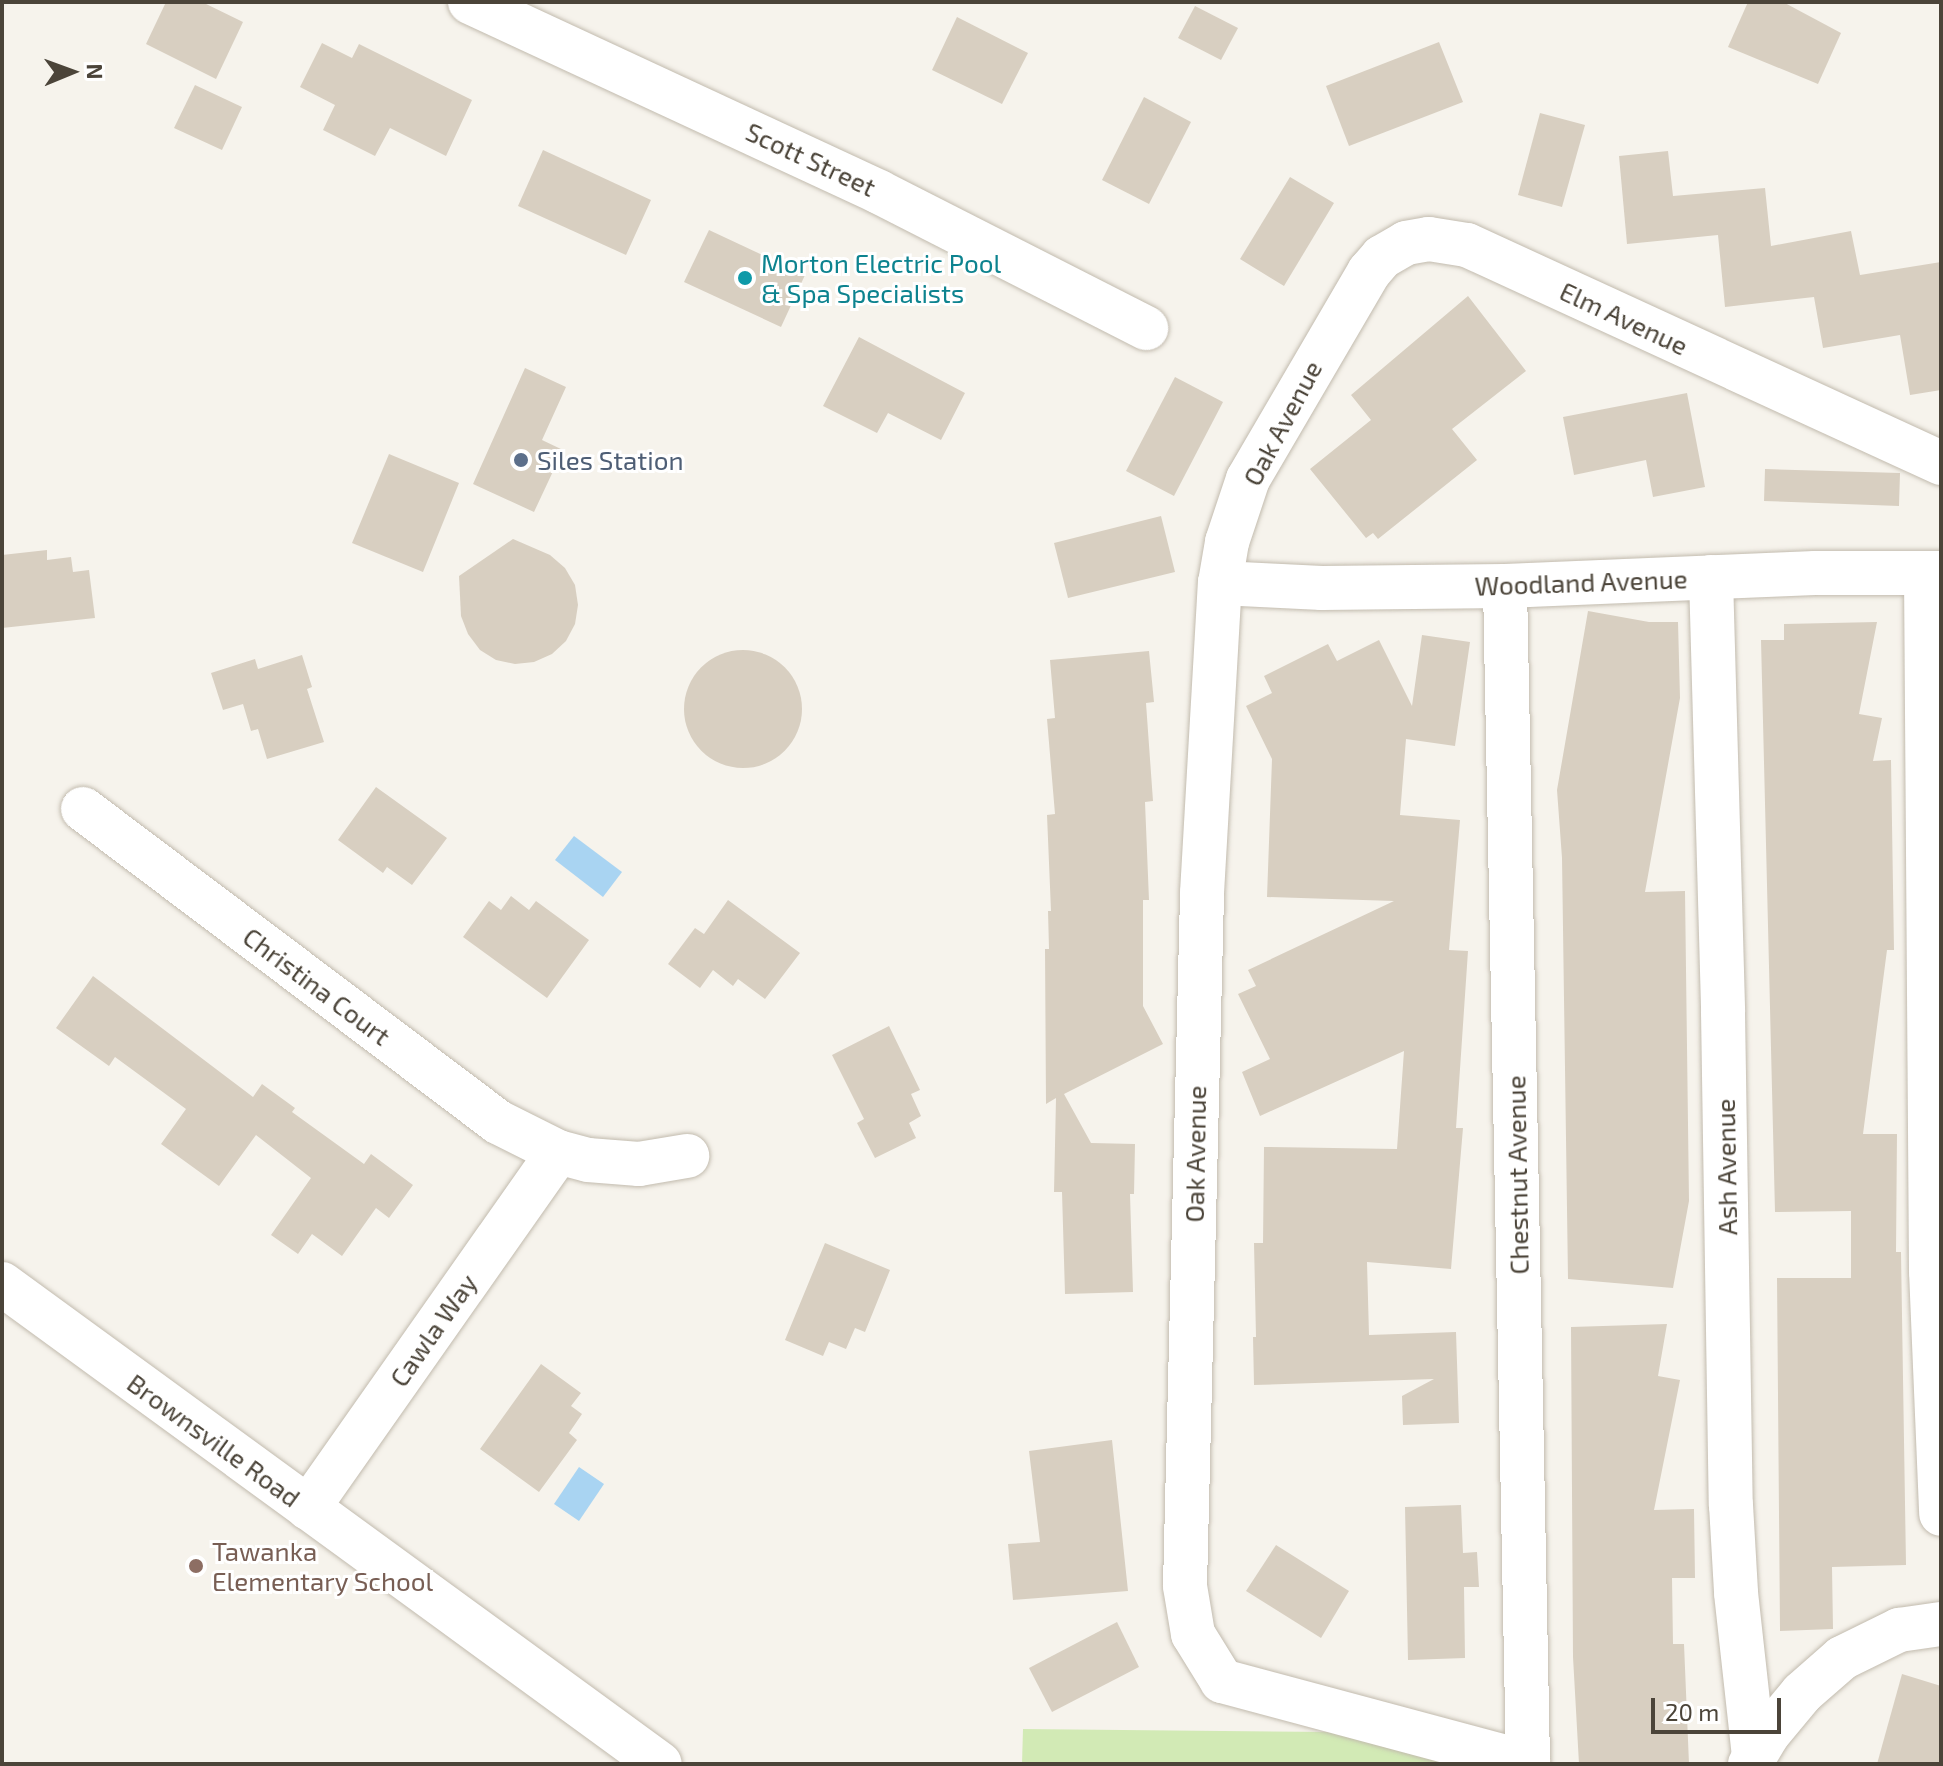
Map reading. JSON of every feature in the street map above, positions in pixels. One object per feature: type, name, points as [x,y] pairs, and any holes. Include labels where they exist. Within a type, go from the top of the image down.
[{"type":"street","name":"Scott Street","points":[[470,2],[853,179],[1146,328]]},
{"type":"street","name":"Elm Avenue","points":[[1334,328],[1382,257],[1406,243],[1445,240],[1467,245],[1941,463]]},
{"type":"street","name":"Oak Avenue","points":[[1334,328],[1248,479],[1227,542],[1220,583],[1205,795],[1185,1586],[1193,1634],[1222,1681],[1528,1764]]},
{"type":"street","name":"Woodland Avenue","points":[[1220,583],[1322,588],[1505,586],[1711,577],[1933,573]]},
{"type":"street","points":[[1933,573],[1931,1271],[1941,1514]]},
{"type":"street","name":"Ash Avenue","points":[[1711,577],[1723,1012],[1731,1505],[1752,1760]]},
{"type":"street","name":"Chestnut Avenue","points":[[1505,586],[1528,1764]]},
{"type":"street","name":"Christina Court","points":[[83,809],[498,1122],[558,1152],[588,1160],[639,1164],[687,1156]]},
{"type":"street","name":"Cawla Way","points":[[308,1508],[558,1152]]},
{"type":"street","name":"Brownsville Road","points":[[2,1284],[660,1764]]},
{"type":"street","points":[[1752,1760],[1768,1734],[1802,1693],[1842,1658],[1899,1630],[1941,1624]]},
{"type":"green space","points":[[1023,1729],[1334,1732],[1449,1764],[1022,1764]]},
{"type":"water","points":[[574,836],[622,872],[603,897],[555,860]]},
{"type":"water","points":[[579,1467],[604,1484],[579,1521],[554,1504]]},
{"type":"building","points":[[166,2],[202,2],[243,22],[216,79],[146,44]]},
{"type":"building","points":[[1748,2],[1783,2],[1841,33],[1818,84],[1728,47]]},
{"type":"building","points":[[1195,6],[1238,28],[1221,60],[1178,38]]},
{"type":"building","points":[[957,17],[1028,53],[1002,104],[932,70]]},
{"type":"building","points":[[1439,42],[1463,102],[1349,146],[1326,86]]},
{"type":"building","points":[[322,43],[352,58],[359,44],[472,100],[446,156],[390,128],[375,156],[323,130],[335,105],[300,87]]},
{"type":"building","points":[[195,85],[242,107],[222,150],[174,128]]},
{"type":"building","points":[[1144,97],[1191,122],[1149,204],[1102,180]]},
{"type":"building","points":[[1540,113],[1585,125],[1562,207],[1518,195]]},
{"type":"building","points":[[543,150],[651,200],[626,255],[518,206]]},
{"type":"building","points":[[1668,151],[1673,196],[1765,188],[1771,246],[1851,231],[1860,275],[1941,262],[1941,390],[1910,395],[1900,335],[1823,348],[1814,297],[1725,307],[1718,235],[1627,244],[1619,156]]},
{"type":"building","points":[[1290,177],[1334,203],[1284,286],[1240,259]]},
{"type":"building","name":"Morton Electric Pool & Spa Specialists","points":[[709,230],[805,275],[781,327],[684,282]]},
{"type":"building","points":[[1468,296],[1526,371],[1452,429],[1477,460],[1378,539],[1373,533],[1366,538],[1310,469],[1371,420],[1351,395]]},
{"type":"building","points":[[859,337],[965,393],[941,440],[888,413],[877,433],[823,406]]},
{"type":"building","name":"Siles Station","points":[[525,368],[566,387],[542,440],[563,450],[534,512],[473,484]]},
{"type":"building","points":[[1175,377],[1223,402],[1174,496],[1126,471]]},
{"type":"building","points":[[1687,393],[1705,487],[1653,497],[1646,460],[1574,475],[1563,417]]},
{"type":"building","points":[[389,454],[459,483],[423,572],[352,543]]},
{"type":"building","points":[[1765,469],[1900,473],[1899,506],[1764,501]]},
{"type":"building","points":[[1161,516],[1175,572],[1068,598],[1054,543]]},
{"type":"building","points":[[513,539],[550,555],[565,568],[575,585],[578,605],[575,624],[566,641],[552,654],[534,662],[515,664],[496,660],[480,650],[468,634],[461,616],[459,576]]},
{"type":"building","points":[[47,550],[47,560],[71,557],[73,572],[89,570],[95,618],[2,628],[2,555]]},
{"type":"building","points":[[1588,611],[1649,622],[1678,622],[1680,698],[1645,892],[1685,891],[1689,1201],[1673,1288],[1568,1279],[1562,858],[1557,790]]},
{"type":"building","points":[[1877,622],[1859,714],[1882,718],[1873,761],[1891,760],[1894,950],[1887,950],[1863,1134],[1897,1134],[1896,1252],[1901,1252],[1906,1565],[1832,1567],[1833,1629],[1780,1631],[1777,1278],[1851,1278],[1851,1211],[1775,1212],[1761,640],[1784,640],[1784,624]]},
{"type":"building","points":[[1422,635],[1470,642],[1455,746],[1406,739],[1400,815],[1460,820],[1449,950],[1468,951],[1456,1128],[1463,1128],[1451,1269],[1367,1262],[1369,1335],[1456,1332],[1459,1423],[1403,1425],[1402,1396],[1434,1379],[1254,1385],[1253,1337],[1256,1337],[1254,1243],[1263,1243],[1264,1147],[1397,1149],[1404,1051],[1260,1116],[1242,1072],[1270,1059],[1238,994],[1256,986],[1248,970],[1394,901],[1267,897],[1272,759],[1246,706],[1272,693],[1264,676],[1328,644],[1337,661],[1379,640],[1412,706]]},
{"type":"building","points":[[743,650],[766,655],[785,667],[797,686],[802,709],[797,732],[785,751],[766,763],[743,768],[720,763],[701,751],[689,732],[684,709],[689,686],[701,667],[720,655]]},
{"type":"building","points":[[1149,651],[1154,702],[1146,703],[1153,801],[1145,802],[1149,900],[1143,900],[1143,1006],[1163,1044],[1064,1094],[1091,1143],[1135,1144],[1134,1194],[1130,1194],[1133,1292],[1065,1294],[1062,1192],[1054,1192],[1056,1098],[1046,1104],[1045,949],[1049,949],[1048,911],[1051,911],[1047,815],[1055,814],[1047,719],[1055,718],[1050,660]]},
{"type":"building","points":[[302,655],[312,687],[307,689],[324,742],[267,759],[258,729],[251,731],[243,704],[223,710],[211,673],[255,659],[258,669]]},
{"type":"building","points":[[376,787],[447,838],[412,885],[387,867],[383,873],[338,840]]},
{"type":"building","points":[[511,896],[529,910],[536,901],[589,940],[547,998],[463,937],[489,901],[501,910]]},
{"type":"building","points":[[728,900],[800,953],[765,999],[738,979],[733,986],[713,970],[700,988],[668,964],[695,928],[704,934]]},
{"type":"building","points":[[93,976],[253,1097],[262,1084],[295,1108],[292,1112],[364,1164],[371,1154],[413,1185],[389,1218],[376,1208],[342,1256],[312,1234],[298,1254],[271,1235],[311,1178],[256,1135],[219,1186],[161,1144],[186,1109],[115,1057],[109,1066],[56,1028]]},
{"type":"building","points":[[889,1026],[920,1090],[911,1094],[921,1116],[909,1123],[916,1138],[875,1158],[857,1123],[864,1119],[832,1055]]},
{"type":"building","points":[[825,1243],[890,1270],[865,1332],[855,1328],[846,1349],[829,1342],[823,1356],[785,1340]]},
{"type":"building","points":[[1667,1324],[1658,1376],[1680,1380],[1654,1510],[1694,1509],[1695,1578],[1672,1578],[1673,1644],[1684,1644],[1689,1764],[1579,1764],[1573,1657],[1571,1327]]},
{"type":"building","points":[[541,1364],[581,1393],[571,1406],[582,1414],[569,1433],[577,1440],[539,1492],[480,1449]]},
{"type":"building","points":[[1112,1440],[1128,1591],[1013,1600],[1008,1544],[1040,1542],[1029,1451]]},
{"type":"building","points":[[1461,1505],[1463,1553],[1477,1552],[1479,1587],[1464,1587],[1465,1658],[1408,1660],[1405,1507]]},
{"type":"building","points":[[1276,1545],[1349,1591],[1321,1638],[1246,1591]]},
{"type":"building","points":[[1117,1622],[1139,1667],[1052,1712],[1029,1668]]},
{"type":"building","points":[[1902,1674],[1941,1686],[1941,1764],[1877,1764]]},
{"type":"place","name":"Morton Electric Pool & Spa Specialists","points":[[745,278]]},
{"type":"place","name":"Siles Station","points":[[521,460]]},
{"type":"place","name":"Tawanka Elementary School","points":[[196,1566]]}]
